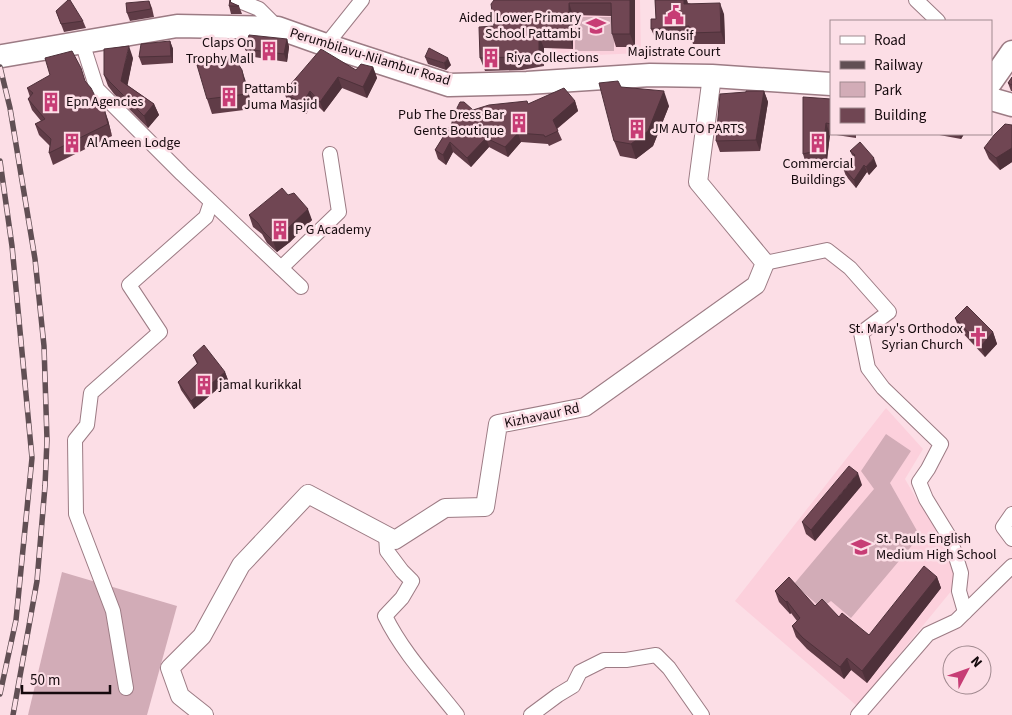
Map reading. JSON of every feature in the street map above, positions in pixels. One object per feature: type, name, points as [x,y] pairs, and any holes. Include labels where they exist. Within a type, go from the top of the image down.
[{"type":"main road","name":"Perumbilavu-Nilambur Road","points":[[2,56],[177,26],[278,28],[449,85],[527,83],[650,75],[712,76],[830,84]]},
{"type":"main road","points":[[992,82],[1012,52]]},
{"type":"main road","points":[[992,85],[1012,105]]},
{"type":"street","points":[[237,0],[259,10],[278,28]]},
{"type":"street","points":[[326,45],[362,0]]},
{"type":"street","points":[[916,0],[937,20]]},
{"type":"street","points":[[82,42],[97,89],[211,202],[301,287]]},
{"type":"street","points":[[712,76],[698,182],[765,263],[827,250],[850,268],[889,312],[861,333],[868,368],[883,388],[941,444],[919,482],[926,499],[950,538],[961,573],[960,591],[965,612]]},
{"type":"street","points":[[281,268],[339,212],[330,154]]},
{"type":"street","points":[[126,688],[113,611],[76,514],[75,440],[87,425],[92,393],[160,332],[129,285],[206,217],[211,202]]},
{"type":"street","name":"Kizhavaur Rd","points":[[386,536],[396,540],[445,508],[485,507],[498,424],[585,407],[756,284],[765,263]]},
{"type":"street","points":[[204,715],[180,696],[170,668],[202,636],[241,565],[308,494],[386,536],[387,551],[412,582],[402,598],[385,616],[410,658],[457,715]]},
{"type":"street","points":[[1012,514],[1003,527],[1012,539]]},
{"type":"street","points":[[858,715],[928,634],[956,621],[1012,566]]},
{"type":"street","points":[[531,715],[572,686],[580,672],[604,660],[626,660],[656,654],[669,668],[702,715]]},
{"type":"shaded area","name":"Aided Lower Primary School Pattambi","points":[[552,0],[640,0],[641,53],[552,57]]},
{"type":"shaded area","name":"St. Pauls English Medium High School","points":[[886,408],[923,449],[905,479],[920,505],[943,535],[957,584],[857,706],[735,601]]},
{"type":"green space","points":[[575,17],[614,17],[614,51],[575,51]]},
{"type":"green space","points":[[886,434],[911,451],[890,483],[920,536],[851,618],[831,601],[821,608],[794,584],[874,489],[861,471]]},
{"type":"green space","points":[[62,572],[177,606],[147,715],[28,715]]},
{"type":"building","points":[[70,0],[83,21],[61,24],[56,11]]},
{"type":"building","points":[[230,0],[230,2],[239,6],[229,6]]},
{"type":"building","points":[[494,0],[630,0],[630,34],[612,34],[611,3],[569,3],[569,36],[539,36],[539,53],[517,57],[480,58],[479,27],[494,26],[491,4]]},
{"type":"building","points":[[655,0],[684,0],[684,4],[720,3],[721,32],[689,33],[689,26],[651,29],[651,19],[656,19]]},
{"type":"building","points":[[149,1],[151,9],[127,13],[126,3]]},
{"type":"building","points":[[249,35],[287,39],[284,54],[245,49]]},
{"type":"building","points":[[170,41],[171,56],[139,57],[141,44]]},
{"type":"building","points":[[129,46],[121,81],[154,104],[144,116],[104,75],[104,49]]},
{"type":"building","points":[[429,48],[448,58],[444,63],[425,57]]},
{"type":"building","points":[[321,49],[356,70],[361,64],[373,67],[363,87],[338,77],[320,102],[310,91],[302,104],[284,92]]},
{"type":"building","points":[[72,51],[85,81],[104,108],[108,124],[49,153],[51,139],[35,124],[45,119],[28,99],[33,93],[27,88],[50,75],[45,58]]},
{"type":"building","points":[[232,54],[242,70],[247,94],[207,99],[197,65],[210,63]]},
{"type":"building","points":[[1012,77],[1012,85],[1008,83]]},
{"type":"building","name":"JM AUTO PARTS","points":[[618,81],[621,87],[664,91],[648,131],[631,144],[614,141],[599,83]]},
{"type":"building","points":[[564,88],[575,101],[553,120],[558,131],[545,137],[544,135],[518,133],[505,147],[486,138],[467,158],[450,142],[443,155],[435,150],[453,121],[451,120],[460,102],[464,102],[473,110],[489,105],[527,101],[528,104]]},
{"type":"building","points":[[764,91],[756,140],[716,141],[720,94]]},
{"type":"building","name":"Commercial Buildings","points":[[803,97],[830,99],[830,124],[826,123],[823,149],[803,154]]},
{"type":"building","points":[[1005,124],[1012,125],[1012,148],[996,158],[984,148]]},
{"type":"building","points":[[860,142],[874,158],[866,167],[864,165],[854,180],[843,168],[855,155],[850,151]]},
{"type":"building","points":[[282,188],[288,195],[294,193],[308,209],[273,241],[249,215]]},
{"type":"building","points":[[967,306],[993,332],[981,346],[955,318]]},
{"type":"building","name":"jamal kurikkal","points":[[204,345],[225,372],[191,401],[178,382],[198,363],[193,355]]},
{"type":"building","points":[[849,466],[858,473],[811,530],[802,522]]},
{"type":"building","points":[[924,566],[937,577],[862,671],[847,658],[840,667],[803,638],[792,626],[800,618],[787,601],[775,591],[789,577],[815,606],[822,599],[839,617],[842,613],[869,635]]},
{"type":"railway","points":[[0,67],[10,108],[35,259],[44,346],[47,440],[37,581],[13,715]]},
{"type":"railway","points":[[0,161],[12,246],[32,458],[16,620],[0,694]]},
{"type":"place","name":"Munsif Majistrate Court","points":[[674,15]]},
{"type":"place","name":"Aided Lower Primary School Pattambi","points":[[596,26]]},
{"type":"place","name":"Claps On Trophy Mall","points":[[269,51]]},
{"type":"place","name":"Riya Collections","points":[[491,58]]},
{"type":"place","name":"Pattambi Juma Masjid","points":[[229,97]]},
{"type":"place","name":"Epn Agencies","points":[[51,102]]},
{"type":"place","name":"Pub The Dress Bar Gents Boutique","points":[[519,123]]},
{"type":"place","name":"JM AUTO PARTS","points":[[637,129]]},
{"type":"place","name":"Al Ameen Lodge","points":[[72,143]]},
{"type":"place","name":"Commercial Buildings","points":[[818,143]]},
{"type":"place","name":"P G Academy","points":[[280,230]]},
{"type":"place","name":"St. Mary's Orthodox Syrian Church","points":[[978,337]]},
{"type":"place","name":"jamal kurikkal","points":[[204,385]]},
{"type":"place","name":"St. Pauls English Medium High School","points":[[861,547]]}]
